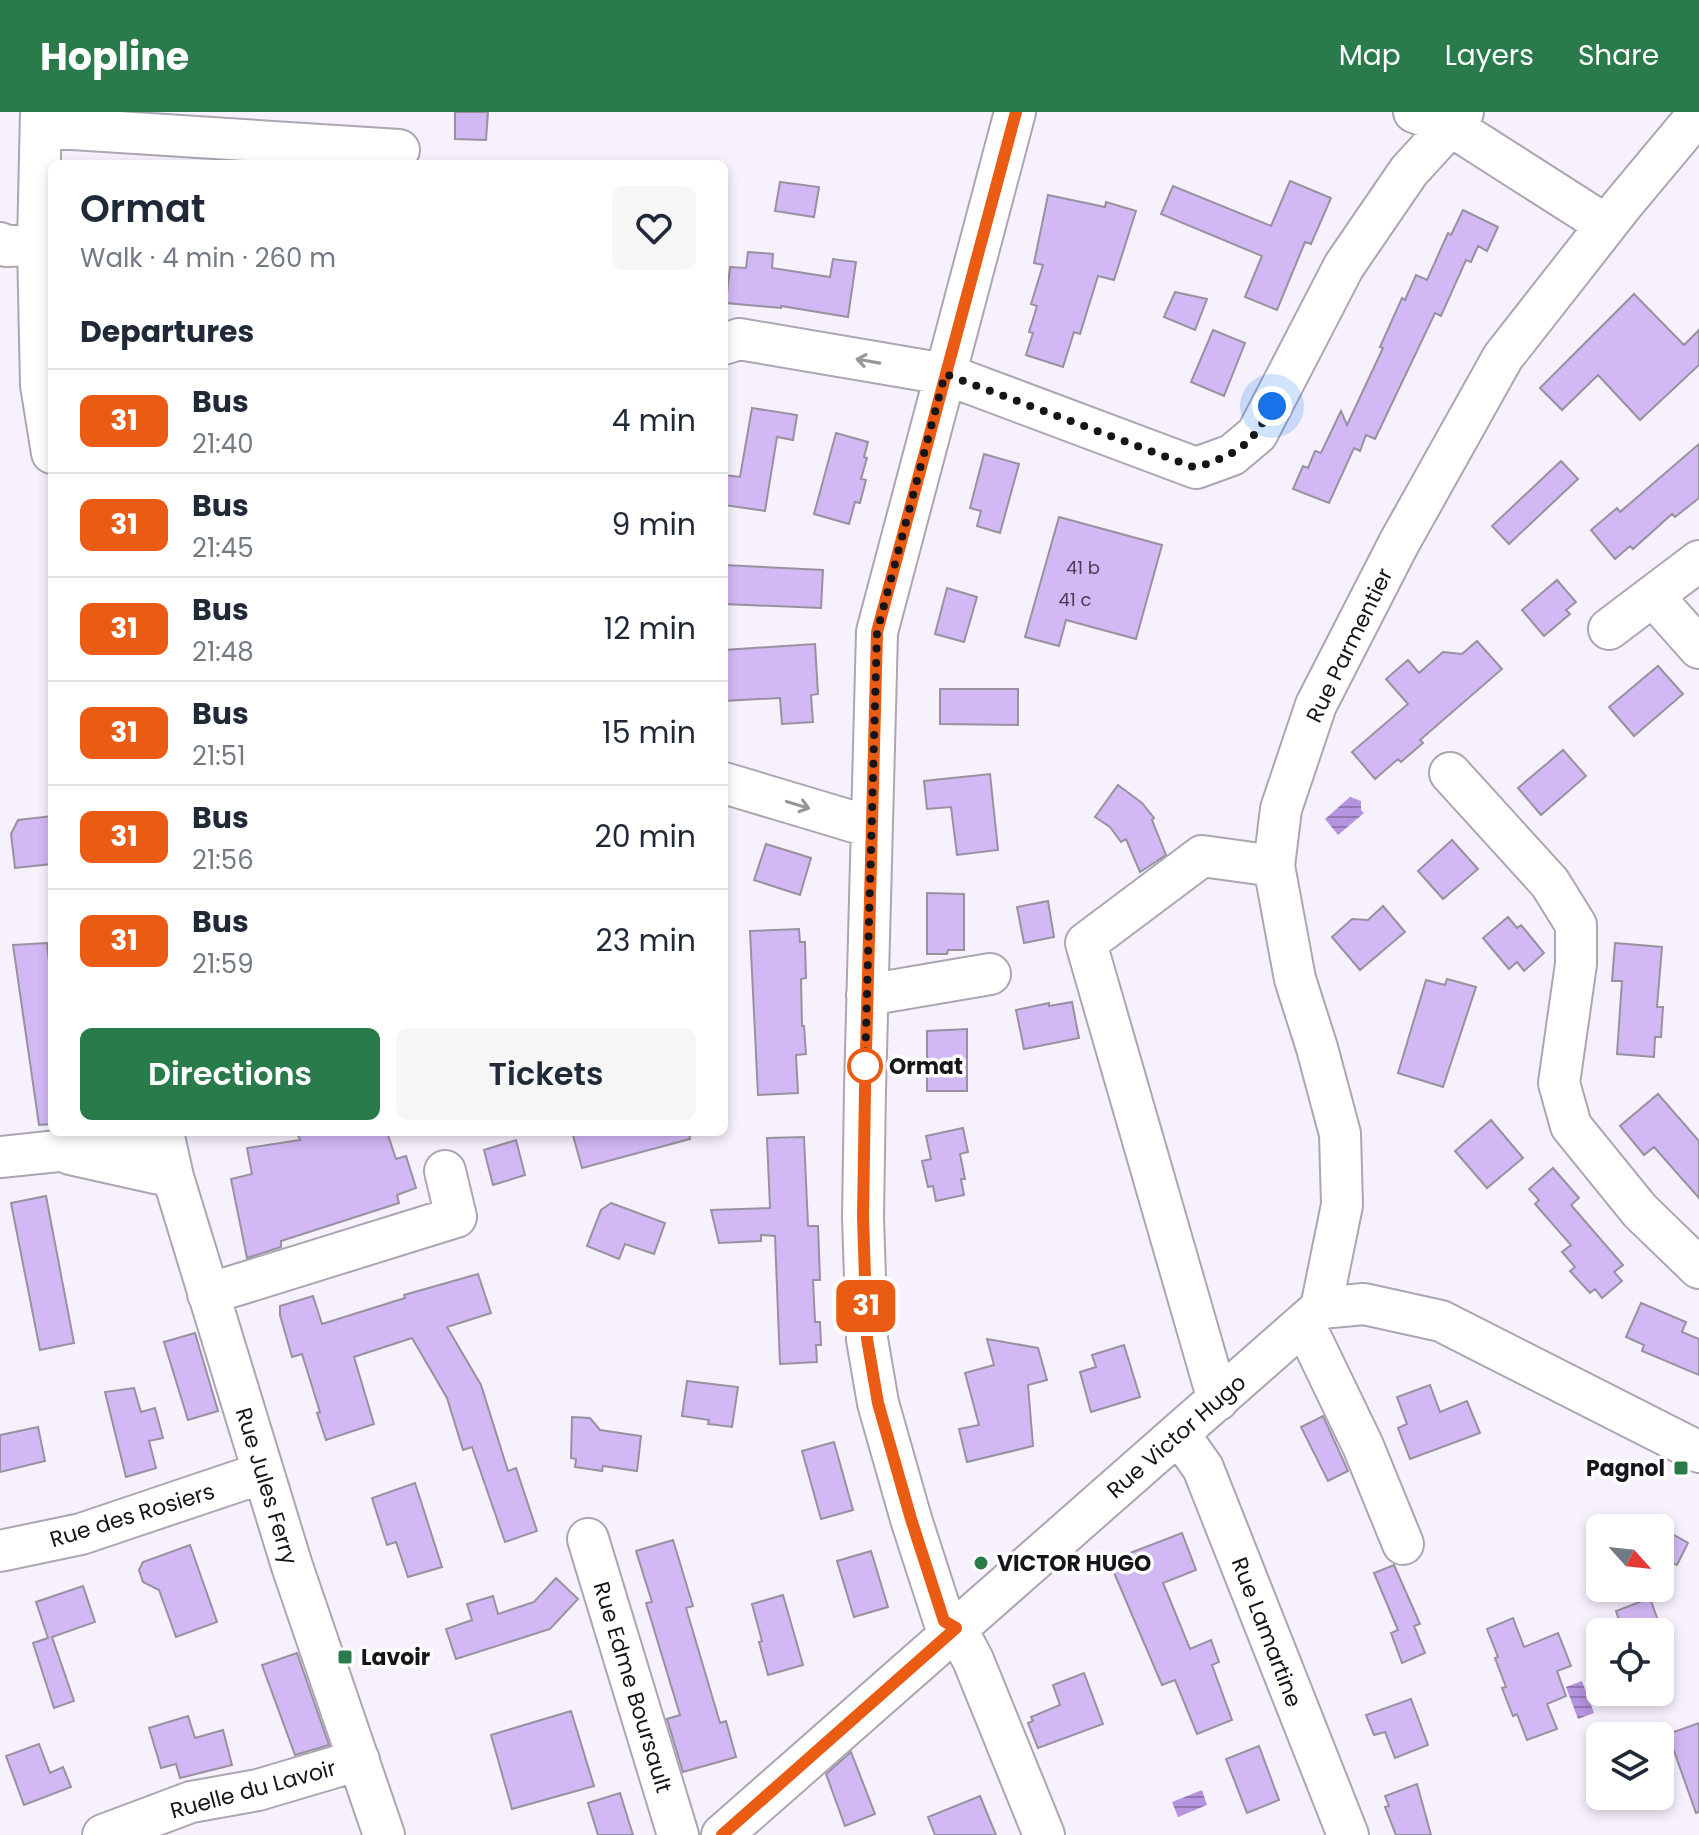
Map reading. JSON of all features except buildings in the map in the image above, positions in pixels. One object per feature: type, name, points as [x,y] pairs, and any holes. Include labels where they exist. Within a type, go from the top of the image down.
[{"type":"street","points":[[1015,112],[877,632],[863,1217],[867,1339],[878,1403],[911,1519],[944,1621],[956,1628],[973,1660],[1044,1835]]},
{"type":"street","points":[[1414,112],[1457,119],[1606,225]]},
{"type":"street","name":"Rue Parmentier","points":[[1311,1317],[1342,1205],[1340,1134],[1295,979],[1274,866],[1281,809],[1316,705],[1392,556],[1503,357],[1699,113]]},
{"type":"street","points":[[48,428],[41,385],[32,254],[41,119],[399,150]]},
{"type":"street","points":[[728,343],[739,339],[945,374],[1196,468],[1232,455],[1257,434],[1344,266],[1409,171],[1457,119]]},
{"type":"street","points":[[1609,629],[1699,561]]},
{"type":"street","points":[[1653,596],[1699,648]]},
{"type":"street","points":[[1450,773],[1550,883],[1576,925],[1576,964],[1559,1083],[1571,1126],[1640,1211],[1699,1268]]},
{"type":"street","points":[[728,784],[871,827]]},
{"type":"street","points":[[1218,1400],[1086,943],[1202,856],[1274,866]]},
{"type":"street","points":[[867,995],[990,974]]},
{"type":"street","points":[[0,1157],[58,1151],[124,1136]]},
{"type":"street","name":"Rue Jules Ferry","points":[[164,1136],[173,1177],[262,1473],[384,1835]]},
{"type":"street","points":[[58,1151],[173,1177]]},
{"type":"street","points":[[208,1294],[456,1217],[445,1171]]},
{"type":"street","points":[[1403,1544],[1357,1433],[1312,1340],[1311,1317],[1364,1304],[1441,1321],[1699,1452]]},
{"type":"street","name":"Rue Victor Hugo","points":[[722,1835],[1311,1317]]},
{"type":"street","name":"Rue Lamartine","points":[[1179,1434],[1203,1468],[1348,1835]]},
{"type":"street","name":"Rue des Rosiers","points":[[0,1551],[81,1534],[262,1473]]},
{"type":"street","name":"Rue Edme Boursault","points":[[588,1539],[678,1835]]},
{"type":"street","name":"Ruelle du Lavoir","points":[[103,1835],[191,1802],[258,1790],[359,1760]]},
{"type":"shaded area","points":[[1350,797],[1361,801],[1364,813],[1338,835],[1325,819]]},
{"type":"shaded area","points":[[1582,1681],[1586,1706],[1591,1706],[1594,1713],[1578,1719],[1566,1687]]},
{"type":"shaded area","points":[[1202,1790],[1207,1805],[1178,1817],[1172,1802]]},
{"type":"bus line","name":"31","points":[[722,1835],[956,1628],[944,1621],[911,1519],[878,1403],[867,1339],[863,1217],[877,632],[1016,112]]},
{"type":"place","name":"Ormat","points":[[865,1066]]},
{"type":"place","name":"Pagnol","points":[[1681,1468]]},
{"type":"place","name":"VICTOR HUGO","points":[[981,1563]]},
{"type":"place","name":"Lavoir","points":[[345,1657]]},
{"type":"route","points":[[865,1066],[877,632],[945,374],[1196,468],[1232,455],[1257,434],[1272,406]]}]
